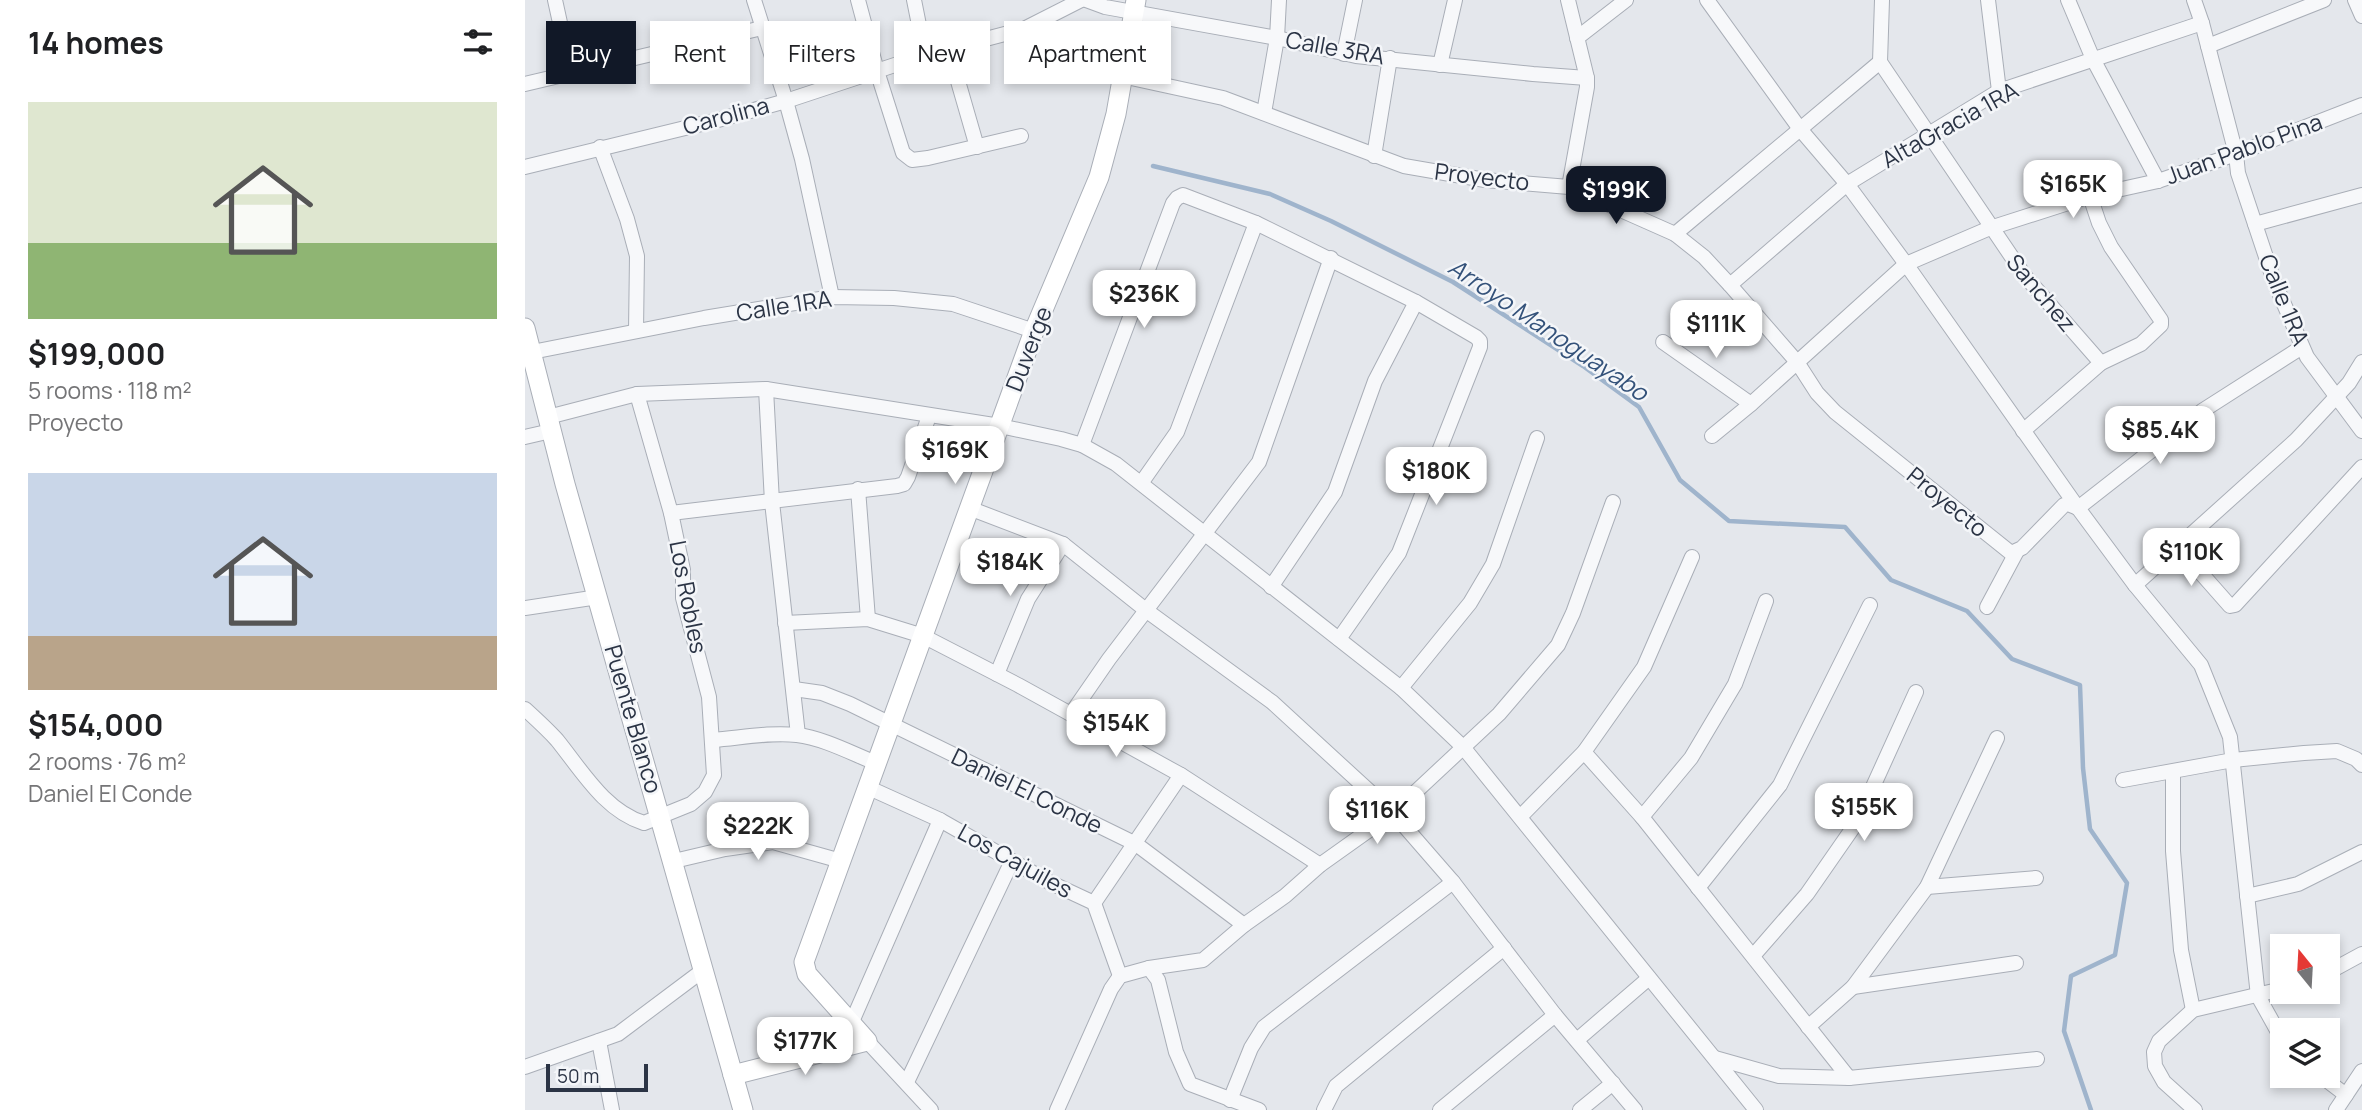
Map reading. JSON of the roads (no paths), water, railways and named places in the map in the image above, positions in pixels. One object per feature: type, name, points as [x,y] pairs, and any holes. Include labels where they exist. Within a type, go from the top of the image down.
[{"type":"street","points":[[555,0],[560,21]]},
{"type":"street","points":[[754,0],[802,159],[832,297]]},
{"type":"street","points":[[858,0],[864,21]]},
{"type":"street","points":[[914,0],[918,21]]},
{"type":"street","name":"Carolina","points":[[990,39],[1024,29],[1083,0]]},
{"type":"street","name":"Calle 3RA","points":[[1083,0],[1104,7],[1134,5],[1343,54],[1587,78]]},
{"type":"street","points":[[1264,113],[1277,38],[1279,0]]},
{"type":"street","points":[[1343,54],[1355,0]]},
{"type":"street","points":[[1440,65],[1455,0]]},
{"type":"street","points":[[1567,0],[1587,78],[1569,187]]},
{"type":"street","points":[[1577,38],[1626,0]]},
{"type":"street","points":[[1707,0],[1800,130],[1847,184],[1906,264],[2135,585],[2201,665],[2230,737],[2258,996],[2270,1018]]},
{"type":"street","points":[[1675,234],[1880,62],[1882,0]]},
{"type":"street","points":[[1988,0],[1999,91]]},
{"type":"street","points":[[2068,0],[2092,59],[2158,181]]},
{"type":"street","name":"Calle 1RA","points":[[2194,0],[2203,23],[2236,155],[2238,173],[2274,281],[2307,357],[2362,431]]},
{"type":"street","points":[[2208,46],[2323,0]]},
{"type":"street","points":[[2355,0],[2362,16]]},
{"type":"street","name":"AltaGracia 1RA","points":[[1730,285],[1847,184],[1999,91],[2203,23]]},
{"type":"street","points":[[636,58],[762,28]]},
{"type":"street","points":[[1374,156],[1390,58]]},
{"type":"street","name":"Sanchez","points":[[1880,62],[2024,275],[2101,363]]},
{"type":"street","points":[[525,84],[546,79]]},
{"type":"street","points":[[880,80],[903,153],[912,160],[1021,136]]},
{"type":"street","name":"Carolina","points":[[525,167],[718,120],[838,84]]},
{"type":"street","points":[[959,84],[977,147]]},
{"type":"street","name":"Duverge","points":[[852,1024],[804,969],[804,962],[1034,331],[1099,177],[1116,114],[1121,84]]},
{"type":"street","name":"Proyecto","points":[[1159,84],[1223,98],[1404,166],[1463,177],[1569,187],[1675,234],[1704,257],[1730,285],[1797,362],[1817,393],[1835,412],[2014,552]]},
{"type":"street","name":"Juan Pablo Pina","points":[[1712,436],[1906,264],[1990,228],[2090,196],[2158,181],[2236,155],[2362,105]]},
{"type":"street","points":[[600,147],[627,219],[637,256],[636,331]]},
{"type":"street","points":[[1082,445],[1168,216],[1177,198],[1183,195],[1256,223],[1331,258],[1476,337],[1480,341],[1480,347],[1399,552],[1339,639]]},
{"type":"street","points":[[2255,225],[2362,195]]},
{"type":"street","points":[[2023,431],[2101,363],[2141,344],[2161,325],[2161,320],[2104,234],[2090,196]]},
{"type":"street","points":[[1142,482],[1177,432],[1256,223]]},
{"type":"street","points":[[1071,714],[1203,533],[1259,462],[1331,258]]},
{"type":"street","name":"Calle 1RA","points":[[532,352],[832,297],[894,298],[953,304],[1034,331]]},
{"type":"street","points":[[1271,587],[1335,492],[1375,381],[1416,302]]},
{"type":"street","name":"Puente Blanco","points":[[525,328],[598,597],[674,861],[702,971],[743,1110]]},
{"type":"street","points":[[1663,342],[1751,404]]},
{"type":"street","points":[[2078,508],[2202,411],[2302,347]]},
{"type":"street","points":[[2135,585],[2296,440],[2354,376],[2362,362]]},
{"type":"street","points":[[525,437],[550,424],[637,394],[766,389],[1000,426],[1082,445],[1142,482],[1401,688],[1463,747],[1756,1110]]},
{"type":"street","points":[[766,389],[772,502],[798,735]]},
{"type":"street","name":"Los Robles","points":[[637,394],[671,513],[683,570],[683,598],[709,697],[713,740],[714,775],[705,792],[691,804],[661,817]]},
{"type":"street","points":[[671,513],[904,484],[929,416]]},
{"type":"street","points":[[1401,688],[1470,603],[1493,564],[1537,438]]},
{"type":"street","points":[[2178,547],[2230,606],[2235,605],[2362,467]]},
{"type":"street","points":[[858,489],[868,619]]},
{"type":"street","points":[[1057,1110],[1111,989],[1120,976],[1149,968],[1203,960],[1244,925],[1285,896],[1319,865],[1393,813],[1499,714],[1558,645],[1573,613],[1613,502]]},
{"type":"street","points":[[1987,607],[2014,552],[2064,505],[2078,508]]},
{"type":"street","points":[[969,508],[1063,544],[1147,611],[1272,702],[1393,813],[1453,883],[1555,1015],[1635,1110]]},
{"type":"street","points":[[997,674],[1028,599],[1063,544]]},
{"type":"street","points":[[1520,817],[1584,752],[1644,667],[1692,556]]},
{"type":"street","points":[[525,608],[598,597]]},
{"type":"street","points":[[1641,817],[1691,758],[1735,684],[1766,601]]},
{"type":"street","points":[[1698,888],[1780,785],[1870,605]]},
{"type":"street","points":[[785,624],[868,619],[923,636],[1181,775],[1319,865]]},
{"type":"street","name":"Daniel El Conde","points":[[794,689],[841,700],[1136,844],[1244,925]]},
{"type":"street","points":[[1753,956],[1807,894],[1857,822],[1916,692]]},
{"type":"street","points":[[525,709],[554,737],[604,799],[627,818],[644,823],[661,817]]},
{"type":"street","points":[[713,740],[798,735],[876,763]]},
{"type":"street","points":[[1808,1027],[1853,987],[1927,887],[1997,738]]},
{"type":"street","points":[[2123,780],[2233,760],[2337,751],[2360,759]]},
{"type":"street","points":[[1584,752],[1641,817],[1849,1078]]},
{"type":"street","points":[[2173,772],[2173,851],[2181,950],[2193,1010]]},
{"type":"street","points":[[1094,903],[1181,775]]},
{"type":"street","name":"Los Cajuiles","points":[[867,787],[940,820],[1012,862],[1094,903],[1120,976]]},
{"type":"street","points":[[931,1110],[852,1024],[940,820]]},
{"type":"street","points":[[674,861],[725,849],[773,842],[841,861]]},
{"type":"street","points":[[2247,896],[2298,884],[2361,853]]},
{"type":"street","points":[[907,1082],[1012,862]]},
{"type":"street","points":[[1927,887],[2036,878]]},
{"type":"street","points":[[1230,1100],[1251,1048],[1264,1027],[1453,883]]},
{"type":"street","points":[[1324,1110],[1336,1086],[1504,948]]},
{"type":"street","points":[[2340,966],[2362,954]]},
{"type":"street","points":[[1853,987],[2016,963]]},
{"type":"street","points":[[1149,968],[1159,980],[1176,1052],[1190,1084],[1259,1110]]},
{"type":"street","points":[[525,1067],[618,1034],[702,971]]},
{"type":"street","points":[[1577,1040],[1649,978]]},
{"type":"street","points":[[2195,1110],[2164,1082],[2155,1066],[2154,1052],[2159,1041],[2193,1010],[2270,992]]},
{"type":"street","points":[[1440,1110],[1555,1015]]},
{"type":"street","points":[[599,1041],[612,1110]]},
{"type":"street","points":[[733,1075],[866,1041]]},
{"type":"street","points":[[1714,1058],[1779,1076],[1849,1078],[2037,1059]]},
{"type":"street","points":[[2336,1110],[2362,1071]]},
{"type":"street","points":[[1580,1110],[1613,1083]]},
{"type":"street","points":[[2337,1088],[2346,1095]]},
{"type":"waterway","name":"Arroyo Manoguayabo","points":[[1153,166],[1270,194],[1331,221],[1453,282],[1583,366],[1639,407],[1680,480],[1729,521],[1845,527],[1891,580],[1967,611],[2012,659],[2080,685],[2083,768],[2090,829],[2127,883],[2115,955],[2071,976],[2064,1031],[2091,1110]]}]
